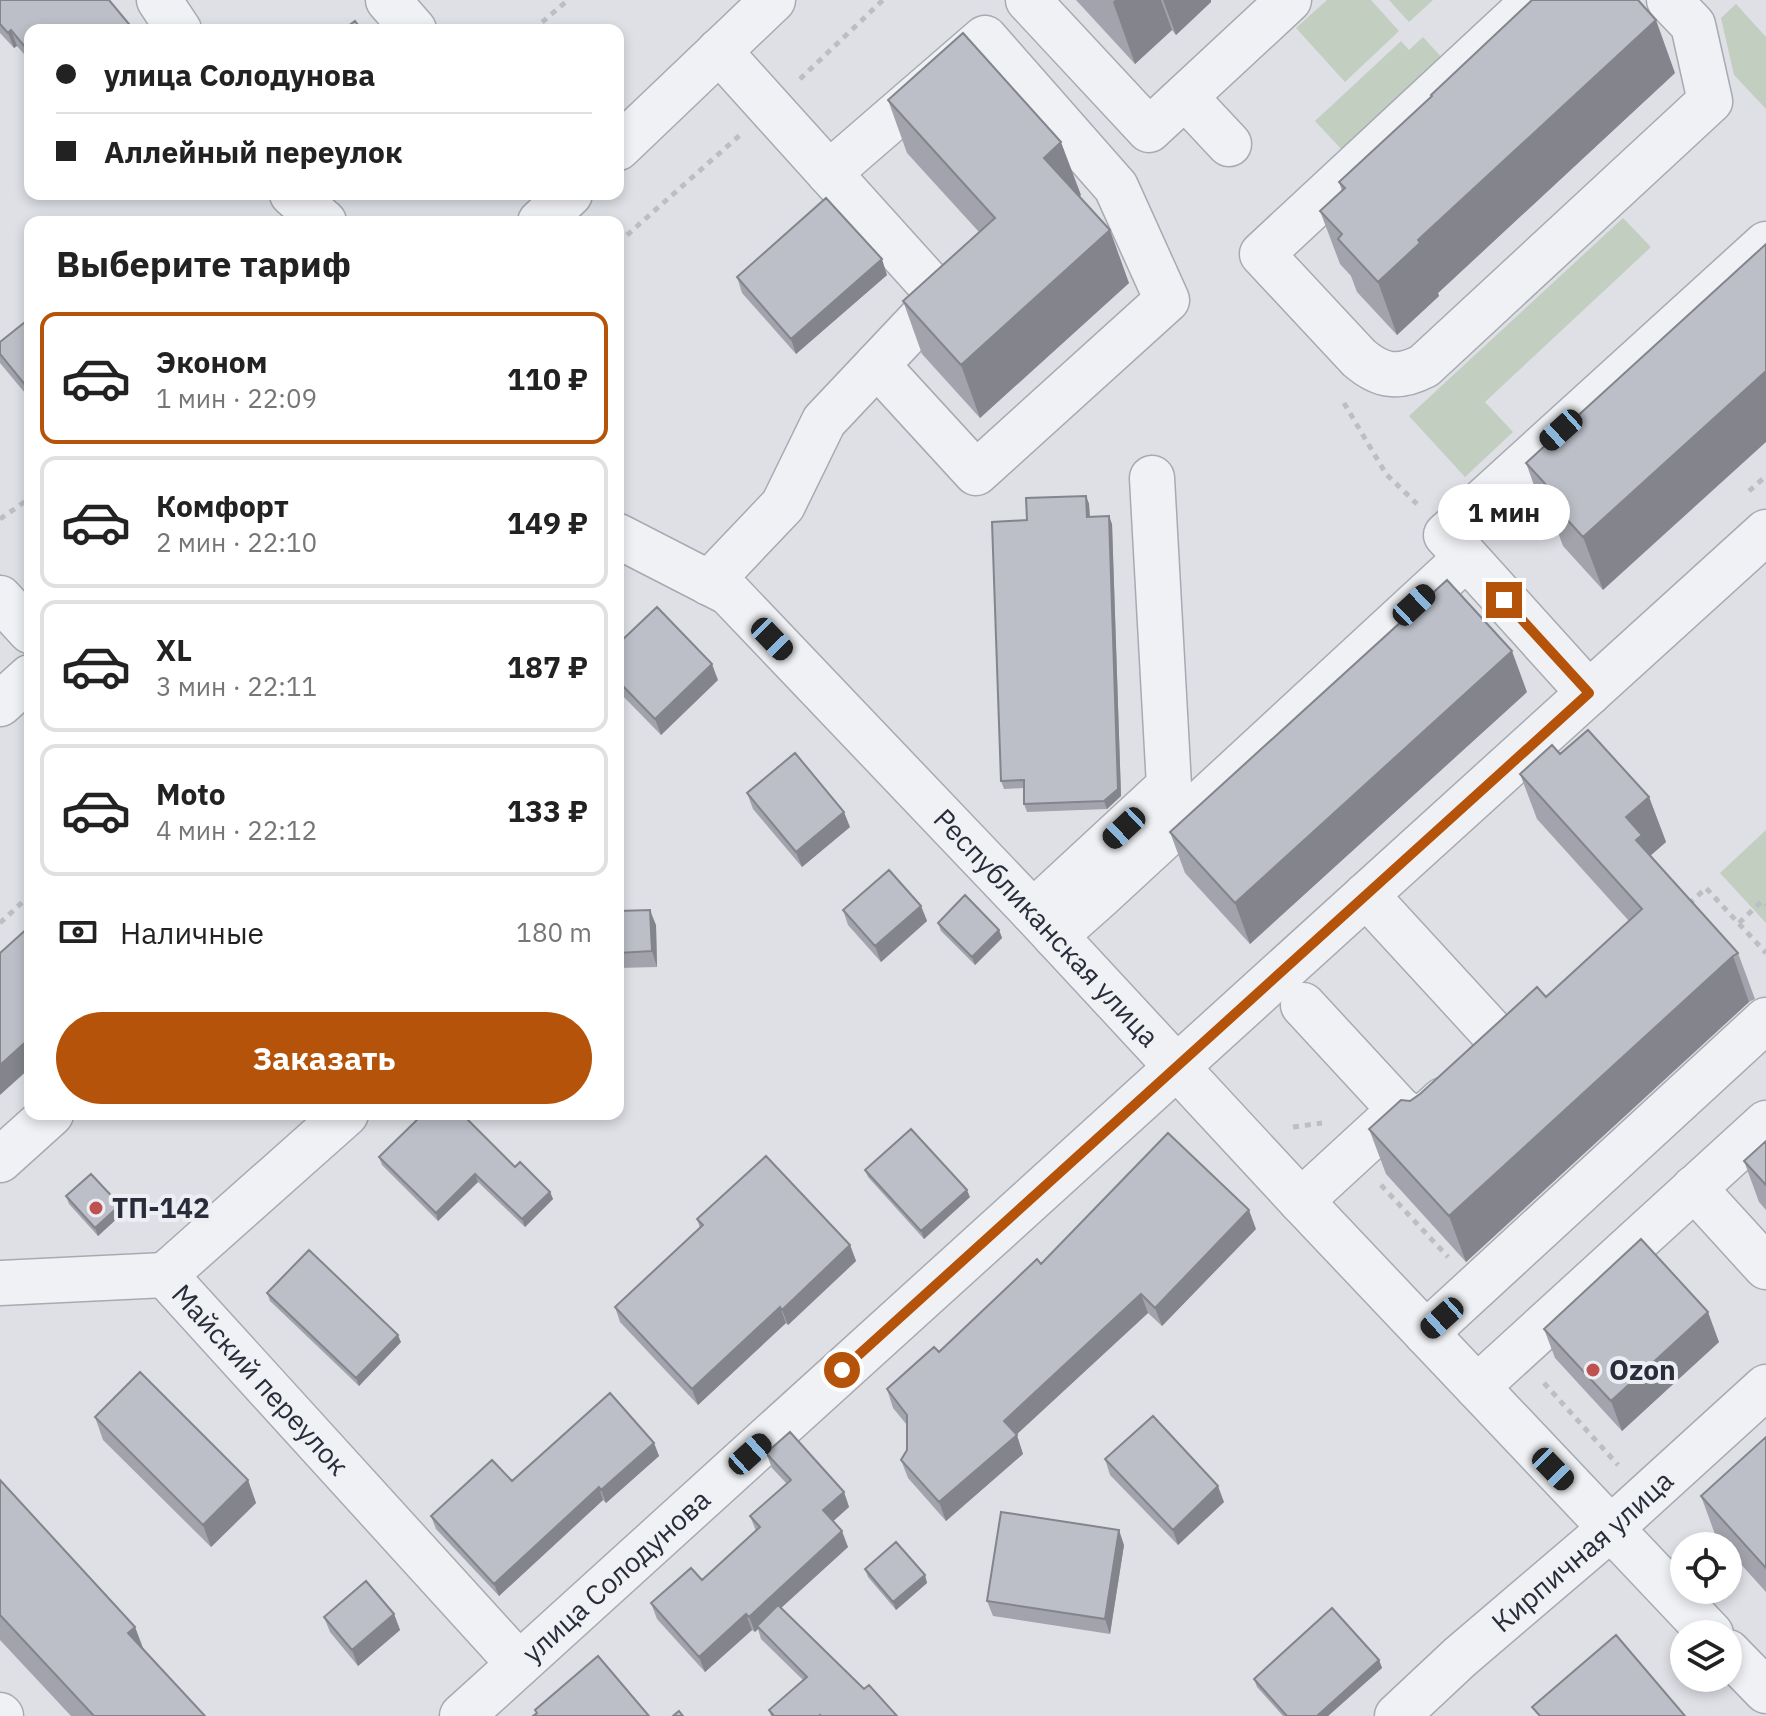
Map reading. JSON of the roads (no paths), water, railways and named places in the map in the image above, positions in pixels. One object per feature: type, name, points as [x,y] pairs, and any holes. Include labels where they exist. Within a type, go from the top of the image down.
[{"type":"street","points":[[159,0],[175,24]]},
{"type":"street","points":[[388,0],[409,24]]},
{"type":"street","points":[[1028,0],[1149,130],[1289,0]]},
{"type":"street","points":[[1535,0],[1262,254],[1343,342],[1370,367],[1382,373],[1410,373],[1424,366],[1710,101],[1693,25],[1669,0]]},
{"type":"street","points":[[624,142],[766,2]]},
{"type":"street","points":[[829,173],[985,38],[1116,187],[1167,300],[976,473],[877,365]]},
{"type":"street","points":[[709,583],[783,505],[824,421],[941,297],[719,51]]},
{"type":"street","points":[[1185,97],[1229,144]]},
{"type":"street","points":[[299,200],[317,216]]},
{"type":"street","points":[[1044,924],[1446,535],[1766,244]]},
{"type":"street","points":[[1044,924],[1169,786],[1152,478]]},
{"type":"street","name":"улица Солодунова","points":[[462,1716],[1766,532]]},
{"type":"street","points":[[1446,535],[1589,693]]},
{"type":"street","name":"Республиканская улица","points":[[624,539],[729,593],[1698,1620]]},
{"type":"street","points":[[0,598],[24,624]]},
{"type":"street","points":[[0,704],[24,682]]},
{"type":"street","points":[[1303,1005],[1400,1110],[1420,1121],[1518,1031],[1366,895]]},
{"type":"street","points":[[1426,1333],[1766,1020]]},
{"type":"street","points":[[1301,1201],[1400,1110]]},
{"type":"street","points":[[0,1160],[44,1120]]},
{"type":"street","name":"Майский переулок","points":[[339,1120],[165,1275],[519,1664]]},
{"type":"street","points":[[1477,1387],[1766,1123]]},
{"type":"street","points":[[1694,1188],[1766,1267]]},
{"type":"street","points":[[0,1283],[165,1275]]},
{"type":"street","name":"Кирпичная улица","points":[[1397,1716],[1766,1387]]},
{"type":"street","points":[[1742,1666],[1766,1691]]},
{"type":"place","name":"ТП-142","points":[[96,1208]]},
{"type":"place","name":"Ozon","points":[[1593,1370]]}]
